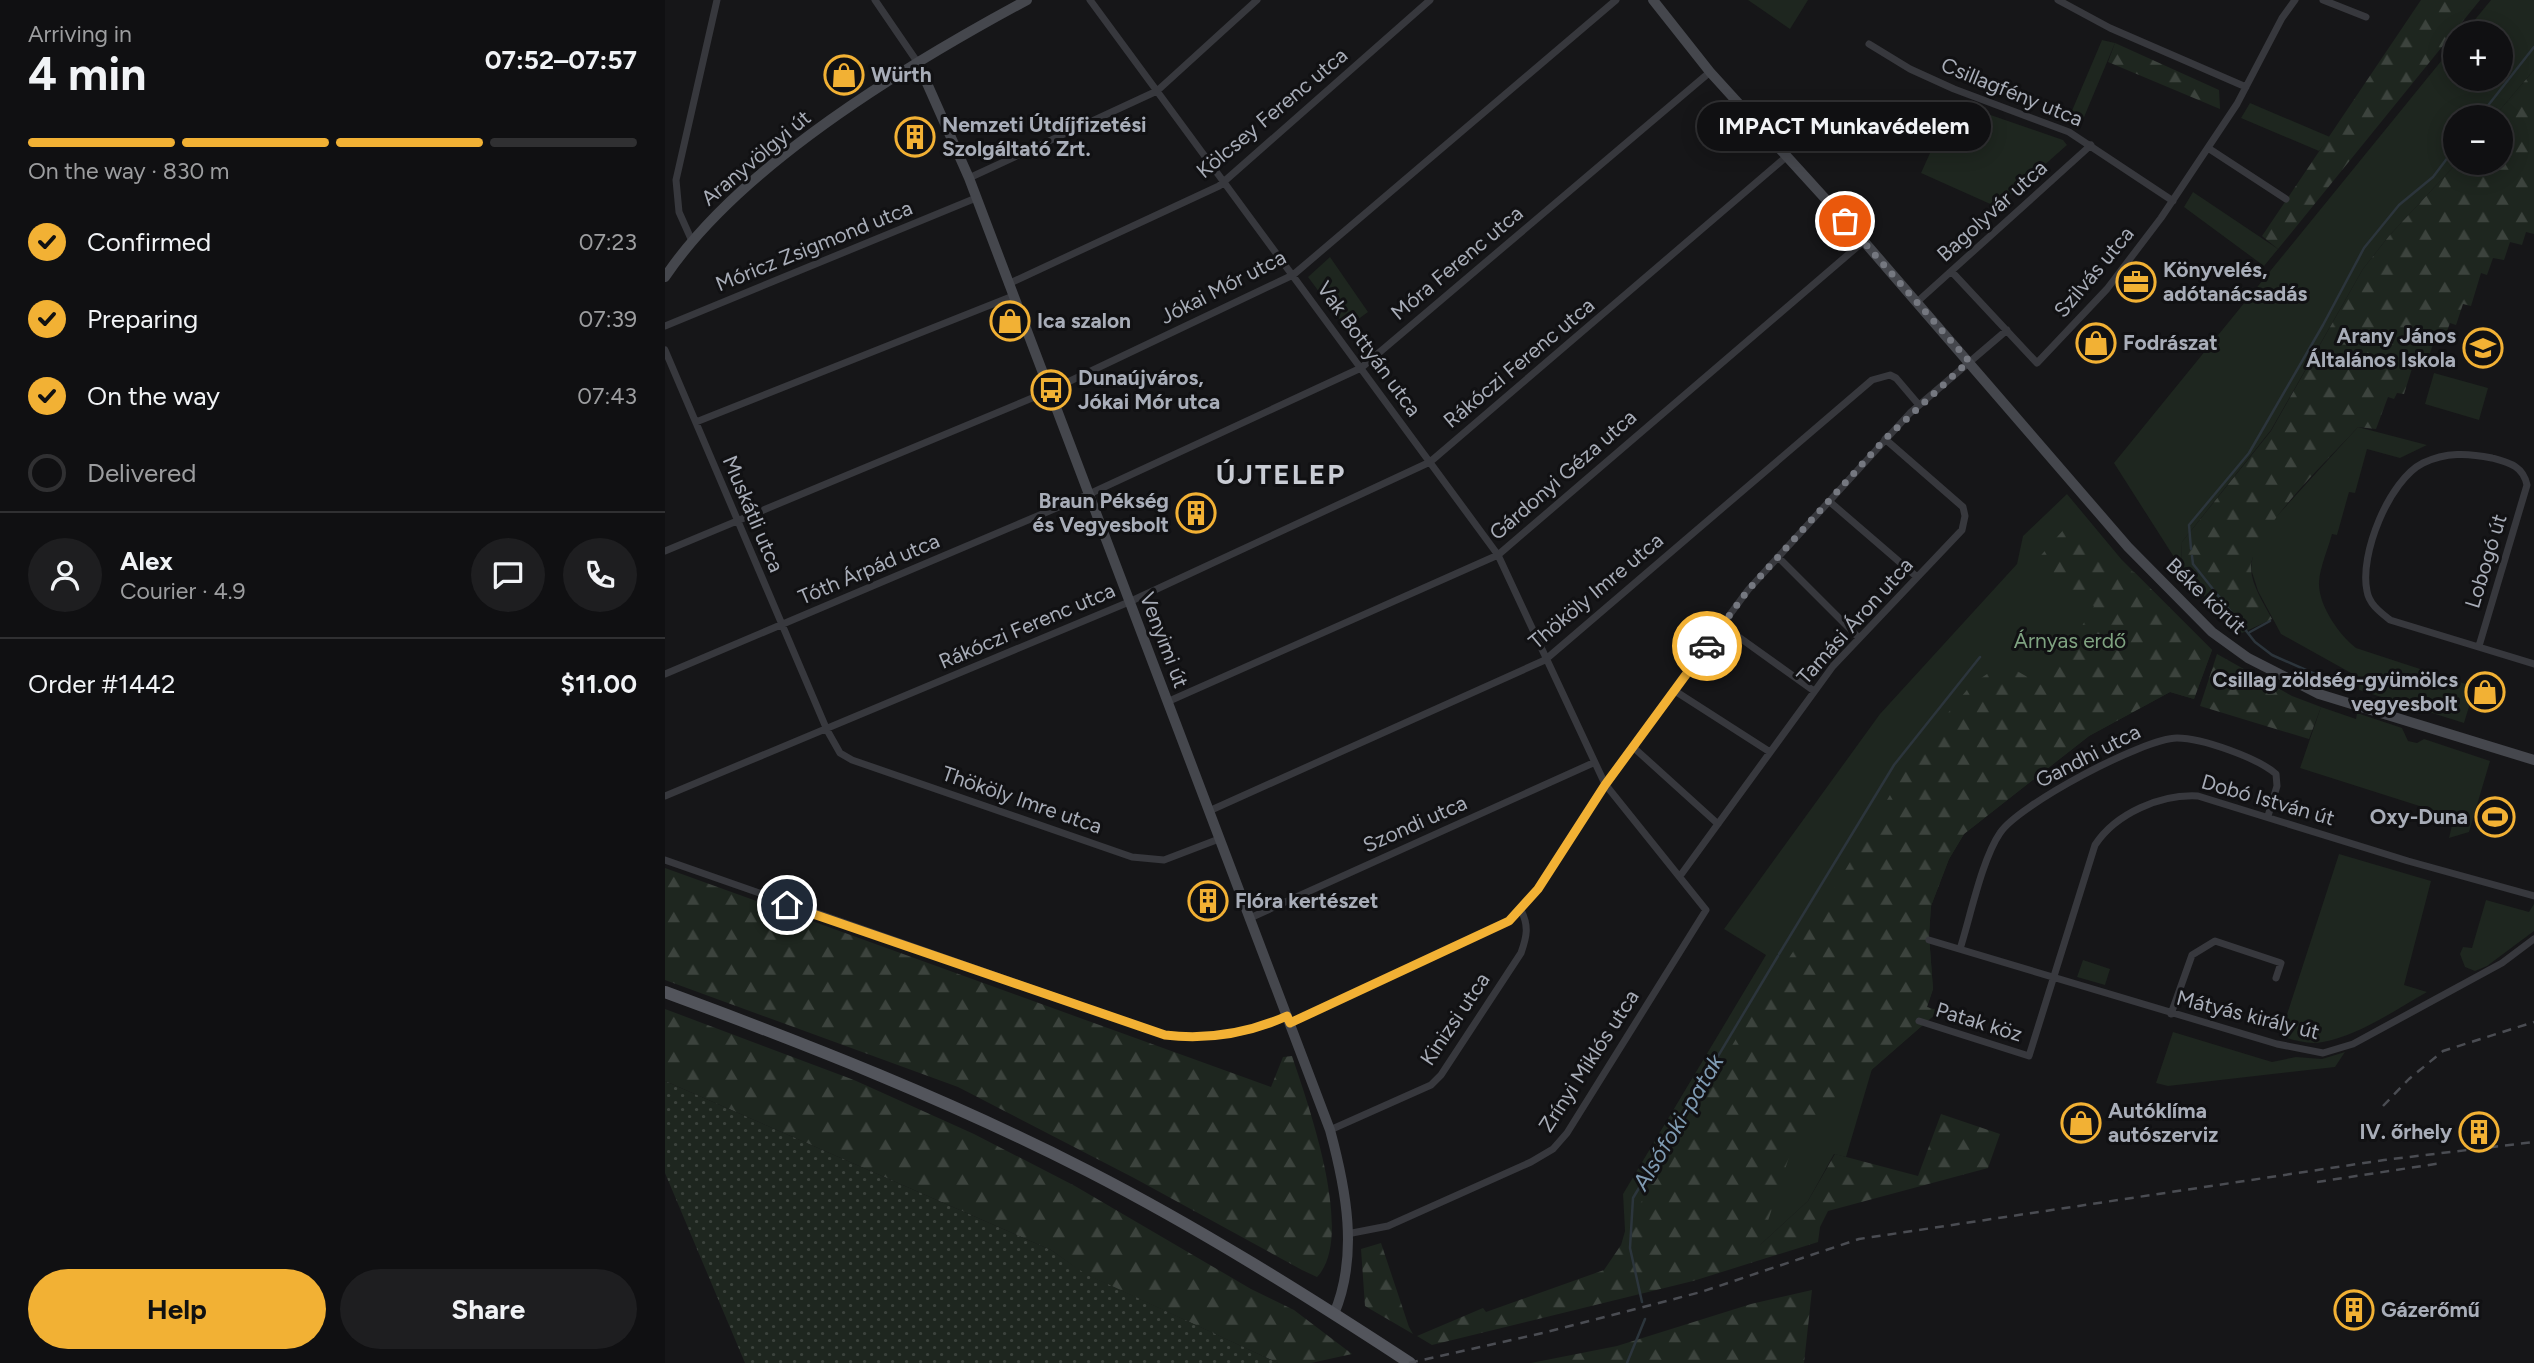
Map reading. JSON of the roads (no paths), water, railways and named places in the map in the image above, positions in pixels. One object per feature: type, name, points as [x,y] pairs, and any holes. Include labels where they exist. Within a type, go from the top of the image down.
[{"type":"main road","points":[[665,992],[809,1045],[985,1121],[1152,1205],[1410,1363]]},
{"type":"street","points":[[692,241],[678,212],[676,180],[717,0]]},
{"type":"street","name":"Venyimi út","points":[[875,0],[918,63],[969,178],[1330,1130],[1342,1176],[1347,1234],[1343,1289],[1334,1314]]},
{"type":"street","name":"Aranyvölgyi út","points":[[665,276],[692,241],[731,201],[781,159],[918,63],[1027,0]]},
{"type":"street","name":"Vak Bottyán utca","points":[[1090,0],[1497,555],[1605,785],[1706,910]]},
{"type":"street","points":[[969,178],[1157,91],[1257,0]]},
{"type":"street","name":"Kölcsey Ferenc utca","points":[[1008,284],[1224,182],[1430,0]]},
{"type":"street","name":"Jókai Mór utca","points":[[665,551],[1049,391],[1293,275],[1616,0]]},
{"type":"street","name":"Béke körút","points":[[1653,0],[1710,72],[1864,242],[2190,614],[2239,653],[2319,694],[2534,760]]},
{"type":"street","points":[[2058,0],[2109,28],[2246,87]]},
{"type":"street","points":[[2282,18],[2284,0]]},
{"type":"street","points":[[2282,18],[2295,0]]},
{"type":"street","points":[[2323,0],[2366,17]]},
{"type":"street","name":"Szilvás utca","points":[[2007,330],[2037,363],[2107,289],[2173,201],[2208,148],[2246,87],[2282,18]]},
{"type":"street","name":"Csillagfény utca","points":[[1869,44],[1930,78],[2069,132],[2173,201]]},
{"type":"street","name":"Móra Ferenc utca","points":[[1087,495],[1361,368],[1710,72]]},
{"type":"street","name":"Bagolyvár utca","points":[[1917,302],[2091,145]]},
{"type":"street","points":[[2208,148],[2286,199]]},
{"type":"street","name":"Rákóczi Ferenc utca","points":[[665,796],[1129,602],[1430,462],[1786,157]]},
{"type":"street","name":"Móricz Zsigmond utca","points":[[665,326],[976,198]]},
{"type":"street","name":"Gárdonyi Géza utca","points":[[1167,702],[1497,555],[1864,242]]},
{"type":"street","points":[[665,860],[1165,1035],[1194,1037],[1257,1030],[1289,1019],[1509,921],[1538,889],[1605,785],[1748,590],[1885,439],[1919,405],[2007,330],[1952,272]]},
{"type":"street","points":[[696,422],[1013,296]]},
{"type":"street","name":"Muskátli utca","points":[[665,351],[827,730]]},
{"type":"street","name":"Thököly Imre utca","points":[[1209,811],[1545,660],[1872,380],[1885,375],[1896,378],[1919,405]]},
{"type":"street","name":"Tamási Áron utca","points":[[1680,876],[1814,691],[1859,638],[1962,530],[1965,512],[1885,439]]},
{"type":"street","name":"Lobogó út","points":[[2469,453],[2517,466],[2524,474],[2527,485],[2479,646],[2389,620],[2375,607],[2367,593],[2365,571],[2385,505],[2400,482],[2421,464],[2444,456],[2469,453]]},
{"type":"street","name":"Tóth Árpád utca","points":[[665,674],[1087,495]]},
{"type":"street","points":[[1830,502],[1916,577]]},
{"type":"street","points":[[1779,558],[1859,638]]},
{"type":"street","points":[[1722,625],[1814,691]]},
{"type":"street","points":[[2479,646],[2534,664]]},
{"type":"street","points":[[1675,691],[1770,751]]},
{"type":"street","name":"Thököly Imre utca","points":[[827,730],[840,753],[852,760],[1132,858],[1164,860],[1219,839]]},
{"type":"street","name":"Gandhi utca","points":[[1960,949],[1993,844],[2007,824],[2042,799],[2144,745],[2186,739],[2263,763],[2276,774],[2277,786],[2268,816]]},
{"type":"street","points":[[1633,747],[1717,824]]},
{"type":"street","name":"Szondi utca","points":[[1250,918],[1593,763]]},
{"type":"street","name":"Dobó István út","points":[[2029,1056],[2091,855],[2101,837],[2113,826],[2158,800],[2185,795],[2198,796],[2409,861],[2534,896]]},
{"type":"street","name":"Kinizsi utca","points":[[1330,1130],[1431,1085],[1441,1075],[1521,953],[1527,938],[1527,923],[1521,909]]},
{"type":"street","name":"Zrínyi Miklós utca","points":[[1347,1234],[1388,1226],[1531,1162],[1553,1149],[1567,1133],[1706,910]]},
{"type":"street","name":"Mátyás király út","points":[[2054,978],[2301,1051],[2323,1053],[2353,1044],[2415,1011],[2502,963],[2534,939]]},
{"type":"street","points":[[1929,940],[2054,978]]},
{"type":"street","points":[[2171,1014],[2192,955],[2215,941],[2281,962],[2276,978]]},
{"type":"street","name":"Patak köz","points":[[1919,1021],[2029,1056]]},
{"type":"waterway","points":[[2488,105],[2534,47]]},
{"type":"waterway","points":[[2191,549],[2189,525],[2249,453],[2364,248],[2399,205],[2433,177],[2443,164]]},
{"type":"waterway","points":[[2192,556],[2193,564],[2255,642],[2272,655],[2349,689]]},
{"type":"waterway","points":[[2250,632],[2270,621]]},
{"type":"waterway","name":"Alsófoki-patak","points":[[1779,954],[1894,765],[1980,657]]},
{"type":"waterway","name":"Alsófoki-patak","points":[[1642,1302],[1630,1248],[1633,1198],[1778,956]]},
{"type":"waterway","name":"Alsófoki-patak","points":[[1627,1363],[1645,1319]]},
{"type":"railway","points":[[2383,1106],[2409,1079],[2443,1051],[2534,1022]]},
{"type":"railway","points":[[1409,1363],[1543,1333],[1701,1292],[1859,1239],[2384,1160],[2534,1142]]},
{"type":"railway","points":[[2317,1182],[2442,1163]]},
{"type":"place","name":"Würth","points":[[844,75]]},
{"type":"place","name":"Nemzeti Útdíjfizetési Szolgáltató Zrt.","points":[[915,137]]},
{"type":"place","name":"IMPACT Munkavédelem","points":[[1845,221]]},
{"type":"place","name":"Könyvelés, adótanácsadás","points":[[2136,282]]},
{"type":"place","name":"Ica szalon","points":[[1010,321]]},
{"type":"place","name":"Fodrászat","points":[[2096,343]]},
{"type":"place","name":"Arany János Általános Iskola","points":[[2483,348]]},
{"type":"place","name":"Dunaújváros, Jókai Mór utca","points":[[1051,390]]},
{"type":"place","name":"Braun Pékség és Vegyesbolt","points":[[1196,513]]},
{"type":"place","name":"Csillag zöldség-gyümölcs vegyesbolt","points":[[2485,692]]},
{"type":"place","name":"Oxy-Duna","points":[[2495,817]]},
{"type":"place","name":"Flóra kertészet","points":[[1208,901]]},
{"type":"place","name":"Autóklíma autószerviz","points":[[2081,1123]]},
{"type":"place","name":"IV. őrhely","points":[[2479,1132]]},
{"type":"place","name":"Gázerőmű","points":[[2354,1310]]},
{"type":"district","name":"ÚJTELEP","points":[[1281,474]]},
{"type":"park label","name":"Árnyas erdő","points":[[2070,641]]}]
